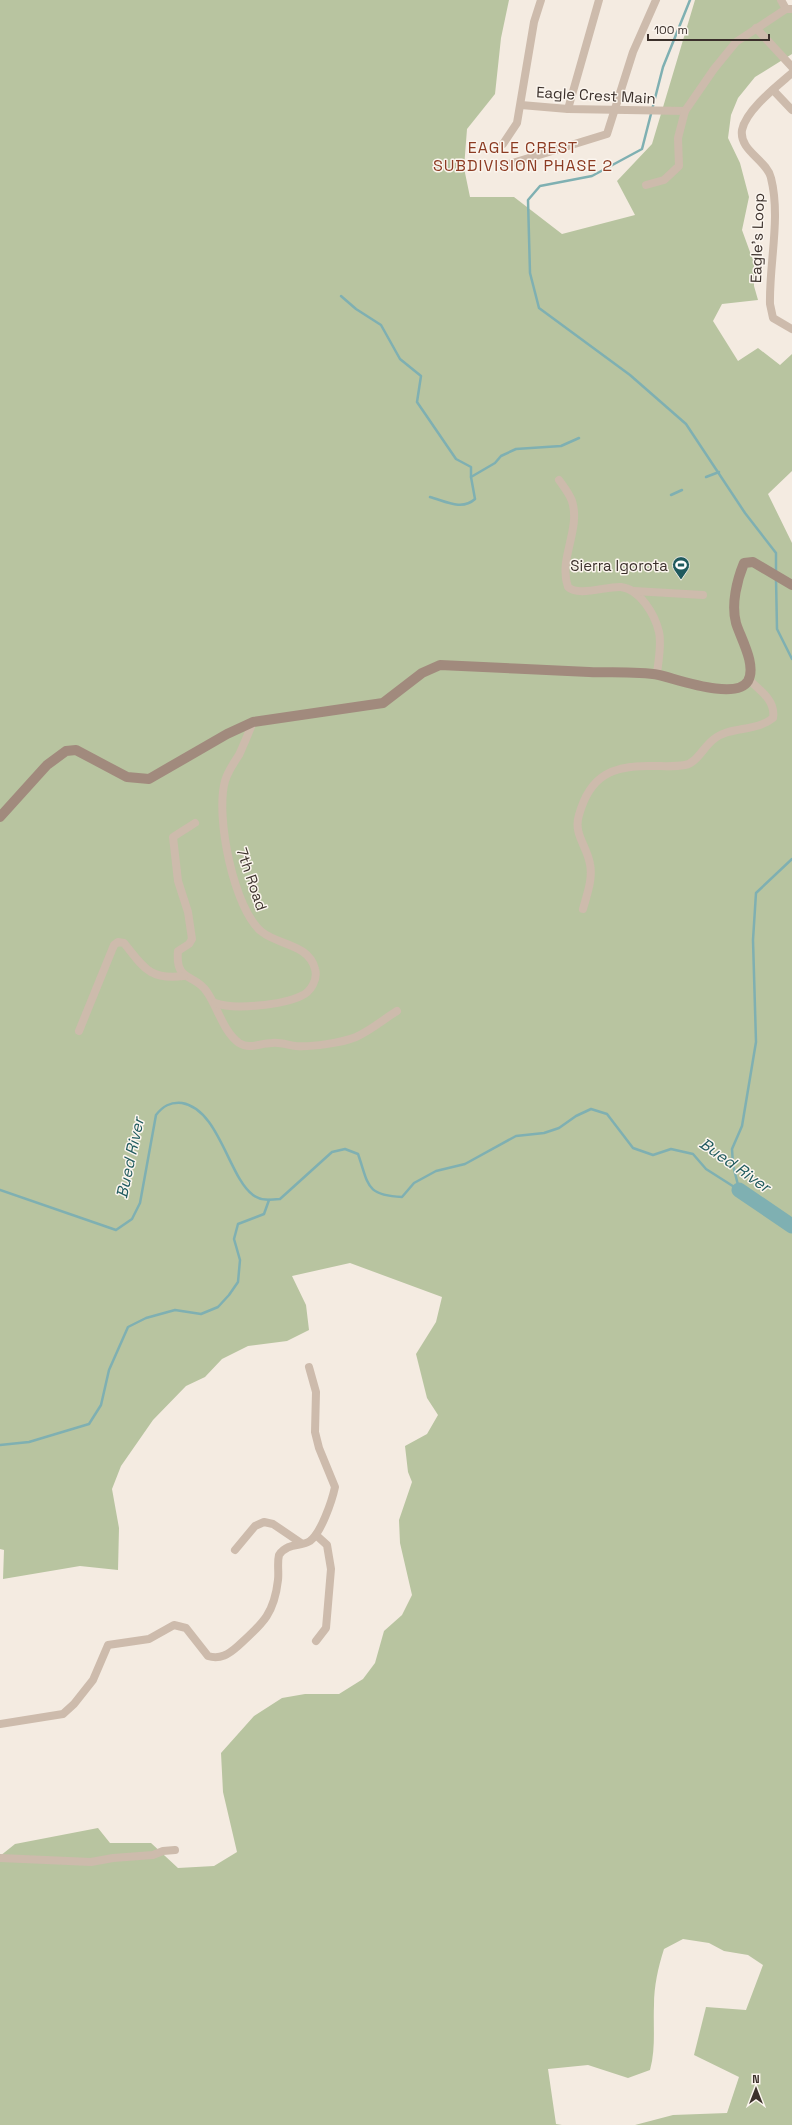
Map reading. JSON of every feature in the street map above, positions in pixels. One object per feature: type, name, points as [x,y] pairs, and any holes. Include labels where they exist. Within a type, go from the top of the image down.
[{"type":"main road","points":[[0,817],[47,766],[66,751],[76,750],[127,777],[149,779],[227,734],[253,722],[383,703],[422,673],[440,665],[657,675],[711,688],[733,690],[744,686],[749,680],[750,671],[748,652],[736,622],[734,606],[738,582],[744,563],[753,562],[789,583]]},
{"type":"street","points":[[503,144],[517,123],[534,22],[541,0]]},
{"type":"street","points":[[568,109],[599,0]]},
{"type":"street","points":[[503,166],[607,134],[616,110],[633,52],[656,0]]},
{"type":"street","points":[[646,185],[664,180],[679,166],[678,138],[685,111],[714,69],[736,42],[756,28],[789,9],[781,0]]},
{"type":"street","points":[[756,28],[792,67]]},
{"type":"street","name":"Eagle's Loop","points":[[792,73],[773,90],[746,119],[742,131],[742,137],[750,151],[764,165],[771,176],[774,198],[769,286],[770,308],[773,318],[786,327],[792,329]]},
{"type":"street","points":[[773,90],[792,110]]},
{"type":"street","name":"Eagle Crest Main","points":[[521,105],[568,109],[646,112],[685,111]]},
{"type":"street","points":[[559,480],[568,493],[574,511],[573,530],[566,563],[568,587],[576,591],[622,587],[634,591],[703,595]]},
{"type":"street","points":[[634,591],[652,616],[659,632],[657,675]]},
{"type":"street","points":[[583,909],[591,873],[590,862],[578,834],[577,822],[584,800],[598,779],[616,768],[626,766],[690,764],[714,739],[721,735],[766,724],[773,718],[774,711],[771,702],[749,680]]},
{"type":"street","name":"7th Road","points":[[215,1003],[228,1006],[291,1000],[302,996],[309,990],[315,981],[315,970],[304,953],[290,944],[264,934],[254,925],[247,912],[228,856],[222,821],[224,782],[230,766],[238,755],[253,722]]},
{"type":"street","points":[[184,976],[178,963],[178,952],[189,944],[192,939],[188,912],[178,881],[173,837],[195,823]]},
{"type":"street","points":[[79,1031],[114,945],[118,942],[124,943],[146,970],[163,976],[184,976],[201,985],[215,1003],[231,1034],[241,1044],[251,1046],[272,1043],[306,1046],[340,1041],[356,1037],[397,1011]]},
{"type":"street","points":[[0,1724],[63,1714],[74,1704],[92,1680],[105,1648],[113,1643],[149,1639],[174,1625],[186,1628],[208,1656],[223,1657],[264,1622],[273,1604],[278,1581],[279,1555],[282,1551],[300,1543],[309,1542],[316,1535],[328,1508],[335,1486],[323,1461],[315,1432],[316,1392],[309,1367]]},
{"type":"street","points":[[235,1550],[255,1526],[264,1522],[273,1524],[300,1543]]},
{"type":"street","points":[[316,1535],[327,1545],[331,1570],[326,1628],[316,1641]]},
{"type":"street","points":[[0,1858],[91,1862],[113,1858],[153,1855],[163,1851],[175,1850]]},
{"type":"green space","points":[[0,0],[509,0],[501,38],[495,94],[467,129],[464,168],[470,197],[514,197],[562,234],[635,215],[617,181],[652,144],[695,0],[777,0],[792,7],[792,54],[755,77],[738,98],[731,115],[728,138],[740,163],[749,197],[742,230],[754,263],[754,286],[758,300],[722,304],[713,321],[738,361],[758,348],[780,365],[792,354],[792,471],[768,494],[792,543],[792,2125],[635,2125],[673,2115],[727,2113],[739,2077],[694,2055],[706,2007],[746,2010],[763,1965],[748,1955],[724,1951],[709,1943],[683,1939],[664,1949],[660,1963],[655,1991],[654,2046],[650,2070],[628,2078],[588,2065],[548,2069],[556,2124],[562,2125],[0,2125],[0,1856],[15,1844],[98,1828],[110,1843],[151,1843],[178,1868],[214,1866],[237,1852],[223,1792],[221,1753],[254,1716],[282,1698],[305,1694],[339,1694],[363,1679],[375,1663],[384,1631],[402,1615],[412,1595],[400,1543],[399,1520],[412,1482],[408,1472],[405,1446],[427,1434],[438,1415],[427,1398],[416,1354],[436,1322],[442,1297],[350,1263],[292,1276],[306,1305],[309,1330],[287,1341],[248,1346],[222,1359],[205,1377],[186,1386],[153,1420],[121,1466],[112,1489],[119,1528],[118,1570],[80,1566],[3,1579],[4,1550],[0,1549]]},
{"type":"waterway","points":[[690,0],[663,67],[642,149],[592,176],[540,186],[528,200],[530,273],[539,308],[630,375],[686,424],[745,513],[776,553],[776,571]]},
{"type":"waterway","points":[[341,296],[356,309],[381,325],[400,359],[421,376],[417,402],[456,459],[471,467],[471,477]]},
{"type":"waterway","points":[[430,497],[447,503],[459,505],[470,503],[475,499],[471,477],[495,463],[501,456],[516,449],[561,446],[579,438]]},
{"type":"waterway","points":[[706,477],[719,472]]},
{"type":"waterway","points":[[671,495],[682,490]]},
{"type":"waterway","points":[[776,578],[777,629],[792,659]]},
{"type":"waterway","points":[[739,1189],[733,1165],[732,1149],[742,1126],[756,1042],[753,940],[756,893],[792,859]]},
{"type":"waterway","name":"Bued River","points":[[0,1190],[116,1230],[132,1219],[140,1203],[156,1115],[161,1109],[174,1103],[182,1103],[195,1108],[205,1118],[214,1130],[245,1186],[253,1195],[262,1199],[280,1199],[332,1152],[345,1149],[358,1154],[367,1181],[375,1191],[381,1194],[402,1197],[414,1183],[436,1171],[465,1164],[516,1136],[544,1133],[559,1128],[576,1116],[591,1109],[607,1114],[633,1148],[653,1155],[671,1149],[693,1154],[706,1169],[739,1190]]},
{"type":"waterway","name":"Bued River","points":[[739,1190],[792,1226]]},
{"type":"waterway","points":[[0,1445],[29,1442],[89,1424],[101,1405],[109,1370],[128,1327],[146,1318],[175,1310],[201,1314],[218,1307],[238,1282],[240,1260],[234,1239],[238,1224],[264,1214],[269,1200]]},
{"type":"place","name":"Sierra Igorota","points":[[681,580]]},
{"type":"district","name":"EAGLE CREST SUBDIVISION PHASE 2","points":[[523,156]]}]
